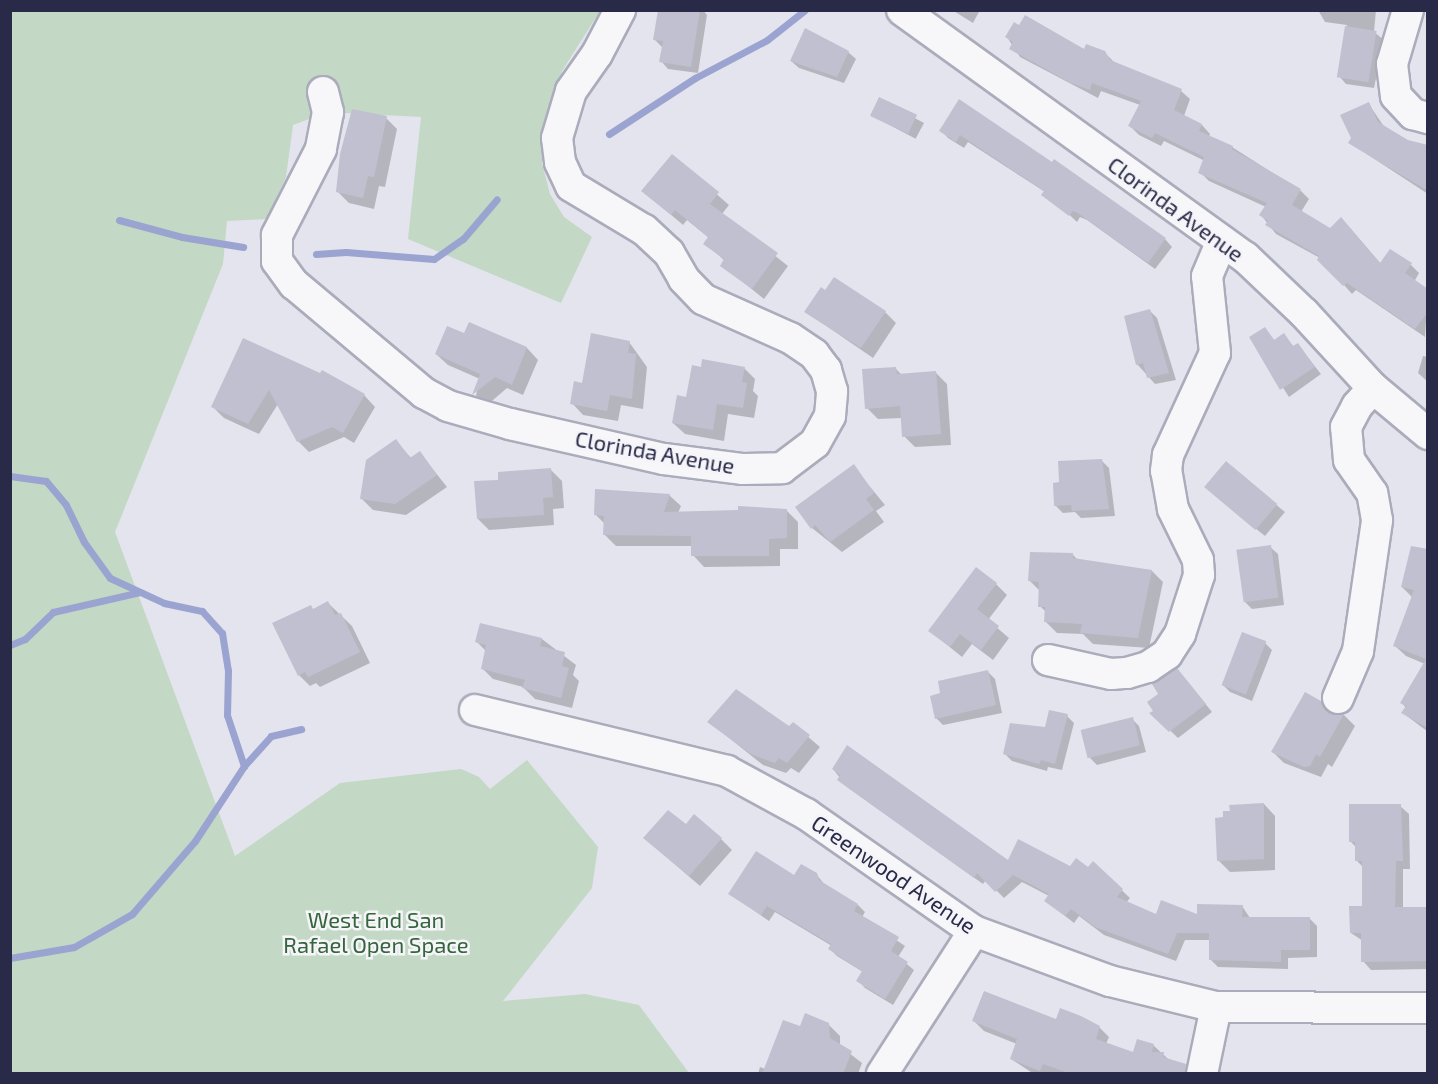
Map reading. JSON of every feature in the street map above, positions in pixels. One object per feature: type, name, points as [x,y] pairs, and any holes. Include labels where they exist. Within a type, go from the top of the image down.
[{"type":"street","name":"Clorinda Avenue","points":[[323,92],[328,112],[321,149],[277,235],[277,261],[294,284],[424,393],[448,406],[510,424],[664,459],[742,468],[782,468],[815,443],[830,416],[832,391],[820,362],[790,338],[703,299],[684,279],[669,253],[644,230],[571,186],[560,162],[557,138],[571,91],[597,54],[620,10]]},
{"type":"street","name":"Clorinda Avenue","points":[[902,10],[1222,241],[1304,313],[1373,388],[1428,434]]},
{"type":"street","points":[[1407,10],[1392,64],[1396,96],[1413,114],[1428,118]]},
{"type":"street","points":[[1048,660],[1111,674],[1128,673],[1148,667],[1167,654],[1180,634],[1199,567],[1195,548],[1173,509],[1166,471],[1168,455],[1215,353],[1207,276],[1222,241]]},
{"type":"street","points":[[1338,698],[1358,651],[1377,520],[1372,493],[1349,460],[1346,427],[1357,406],[1373,388]]},
{"type":"street","name":"Greenwood Avenue","points":[[474,710],[727,771],[806,814],[974,931],[1110,981],[1216,1007],[1428,1008]]},
{"type":"street","points":[[882,1074],[974,931]]},
{"type":"street","points":[[1202,1074],[1216,1007]]},
{"type":"green space","name":"West End San Rafael Open Space","points":[[10,11],[600,11],[562,71],[546,121],[542,163],[550,194],[564,217],[592,237],[561,303],[408,239],[421,117],[328,112],[293,125],[286,177],[267,219],[227,221],[223,264],[115,532],[235,856],[340,783],[461,769],[479,777],[490,789],[527,760],[598,847],[592,888],[503,1001],[585,994],[639,1005],[689,1073],[11,1073]]},
{"type":"building","points":[[658,10],[700,10],[691,67],[659,62],[663,41],[653,40]]},
{"type":"building","points":[[1025,15],[1084,49],[1086,44],[1105,51],[1110,60],[1182,89],[1174,110],[1202,124],[1199,131],[1233,146],[1232,149],[1301,189],[1292,205],[1330,228],[1341,217],[1380,263],[1390,249],[1412,263],[1405,273],[1428,289],[1428,312],[1415,329],[1347,283],[1343,286],[1317,260],[1319,256],[1265,225],[1268,221],[1259,215],[1267,203],[1198,173],[1204,157],[1155,133],[1152,138],[1128,126],[1141,101],[1092,83],[1090,90],[1071,83],[1009,49],[1013,42],[1005,37],[1014,22],[1019,25]]},
{"type":"building","points":[[1345,26],[1377,31],[1368,82],[1337,77]]},
{"type":"building","points":[[805,28],[849,51],[837,77],[790,61]]},
{"type":"building","points":[[879,97],[917,115],[908,134],[870,116]]},
{"type":"building","points":[[959,99],[1052,162],[1054,159],[1166,238],[1148,263],[1078,213],[1073,211],[1069,216],[1041,195],[1044,191],[960,135],[956,142],[939,131]]},
{"type":"building","points":[[1369,102],[1378,122],[1408,140],[1428,145],[1428,191],[1348,143],[1351,138],[1340,115]]},
{"type":"building","points":[[352,109],[387,116],[374,177],[368,176],[363,198],[336,192],[340,154]]},
{"type":"building","points":[[672,154],[719,192],[710,204],[778,253],[752,289],[720,266],[724,259],[703,244],[708,237],[675,210],[671,215],[641,191]]},
{"type":"building","points":[[834,277],[886,311],[861,348],[804,312],[821,287],[825,290]]},
{"type":"building","points":[[1150,309],[1169,373],[1147,378],[1143,363],[1136,365],[1124,316]]},
{"type":"building","points":[[469,322],[527,347],[512,385],[495,377],[472,395],[480,374],[435,354],[447,326],[464,333]]},
{"type":"building","points":[[1265,327],[1274,340],[1284,333],[1293,346],[1298,343],[1315,367],[1280,390],[1249,337]]},
{"type":"building","points":[[591,333],[630,341],[628,353],[636,354],[632,399],[610,395],[607,411],[570,404],[574,381],[582,383]]},
{"type":"building","points":[[243,338],[320,373],[322,370],[365,394],[343,433],[332,427],[297,442],[269,390],[248,424],[211,407]]},
{"type":"building","points":[[702,359],[745,367],[742,382],[747,383],[743,408],[717,404],[713,430],[672,423],[677,395],[686,397],[692,365],[701,367]]},
{"type":"building","points":[[896,367],[897,374],[936,371],[941,434],[902,437],[900,406],[865,409],[862,369]]},
{"type":"building","points":[[396,439],[410,458],[420,451],[437,475],[395,504],[360,499],[366,460]]},
{"type":"building","points":[[1102,459],[1109,509],[1072,511],[1071,505],[1054,506],[1053,483],[1059,482],[1058,461]]},
{"type":"building","points":[[1226,461],[1277,504],[1255,530],[1204,487]]},
{"type":"building","points":[[854,464],[874,493],[866,499],[874,510],[830,542],[815,525],[811,529],[795,507]]},
{"type":"building","points":[[551,468],[553,497],[543,498],[544,515],[477,519],[474,481],[498,480],[498,472]]},
{"type":"building","points":[[595,489],[670,494],[664,512],[738,510],[738,506],[787,509],[787,538],[769,539],[769,556],[691,556],[691,536],[603,535],[604,516],[594,515]]},
{"type":"building","points":[[1271,545],[1278,597],[1244,602],[1236,550]]},
{"type":"building","points":[[1411,546],[1428,549],[1428,728],[1401,713],[1406,706],[1400,703],[1426,659],[1393,646],[1414,590],[1401,587]]},
{"type":"building","points":[[1030,552],[1073,553],[1073,558],[1152,570],[1138,638],[1080,633],[1082,624],[1044,622],[1045,607],[1038,607],[1039,582],[1028,581]]},
{"type":"building","points":[[976,567],[997,583],[977,609],[999,626],[981,650],[960,634],[950,647],[928,631]]},
{"type":"building","points":[[328,601],[335,615],[341,613],[360,652],[308,677],[305,672],[298,676],[272,623],[311,605],[313,609]]},
{"type":"building","points":[[480,623],[542,638],[540,646],[565,652],[562,666],[569,668],[561,698],[522,688],[525,680],[481,669],[486,645],[475,642]]},
{"type":"building","points":[[1242,632],[1266,641],[1246,695],[1222,685]]},
{"type":"building","points":[[1177,668],[1206,704],[1169,732],[1149,713],[1153,711],[1147,702],[1158,694],[1152,684]]},
{"type":"building","points":[[988,670],[996,705],[935,719],[930,696],[940,693],[938,681]]},
{"type":"building","points":[[736,689],[789,726],[793,722],[810,735],[787,763],[779,758],[775,763],[751,754],[707,722]]},
{"type":"building","points":[[1305,692],[1321,701],[1331,714],[1344,714],[1320,757],[1316,754],[1310,766],[1304,767],[1271,752]]},
{"type":"building","points":[[1049,710],[1068,714],[1055,764],[1041,760],[1039,764],[1003,754],[1010,723],[1045,727]]},
{"type":"building","points":[[1133,717],[1140,745],[1088,758],[1081,730]]},
{"type":"building","points":[[847,745],[1008,860],[1018,839],[1070,866],[1076,858],[1088,867],[1093,861],[1123,889],[1117,897],[1156,914],[1161,900],[1197,914],[1197,904],[1243,905],[1242,917],[1310,917],[1310,950],[1281,950],[1281,962],[1209,960],[1209,933],[1177,933],[1168,954],[1095,927],[1071,909],[1065,916],[1044,901],[1049,894],[1013,875],[995,892],[977,873],[974,878],[837,780],[840,775],[832,769]]},
{"type":"building","points":[[1264,803],[1264,859],[1217,861],[1215,818],[1223,817],[1223,811],[1230,811],[1229,805]]},
{"type":"building","points":[[1349,804],[1401,804],[1403,861],[1396,861],[1395,907],[1428,907],[1428,961],[1361,962],[1361,933],[1350,933],[1349,906],[1362,906],[1362,861],[1355,861],[1355,842],[1349,842]]},
{"type":"building","points":[[668,810],[686,824],[694,814],[722,838],[689,876],[643,838]]},
{"type":"building","points":[[756,851],[794,875],[801,864],[817,873],[819,880],[858,904],[854,911],[899,937],[891,951],[908,962],[885,999],[856,981],[862,971],[828,949],[831,944],[767,906],[761,915],[728,894]]},
{"type":"building","points":[[984,991],[1056,1019],[1060,1008],[1081,1016],[1100,1026],[1096,1039],[1133,1052],[1137,1039],[1154,1044],[1152,1052],[1164,1052],[1163,1057],[1186,1064],[1185,1074],[1071,1074],[1043,1064],[1040,1071],[1010,1059],[1017,1039],[972,1021]]},
{"type":"building","points":[[805,1013],[829,1023],[830,1038],[852,1051],[843,1074],[762,1074],[783,1020],[800,1026]]},
{"type":"waterway","points":[[609,134],[695,78],[767,40],[805,10]]},
{"type":"waterway","points":[[316,254],[346,252],[434,259],[463,239],[497,199]]},
{"type":"waterway","points":[[119,220],[182,237],[243,247]]},
{"type":"waterway","points":[[10,476],[46,481],[66,505],[84,542],[110,578],[164,603],[202,611],[222,633],[228,671],[227,715],[244,766]]},
{"type":"waterway","points":[[10,645],[25,639],[53,612],[140,592]]},
{"type":"waterway","points":[[10,958],[74,947],[132,914],[195,841],[244,766],[271,736],[301,729]]}]
